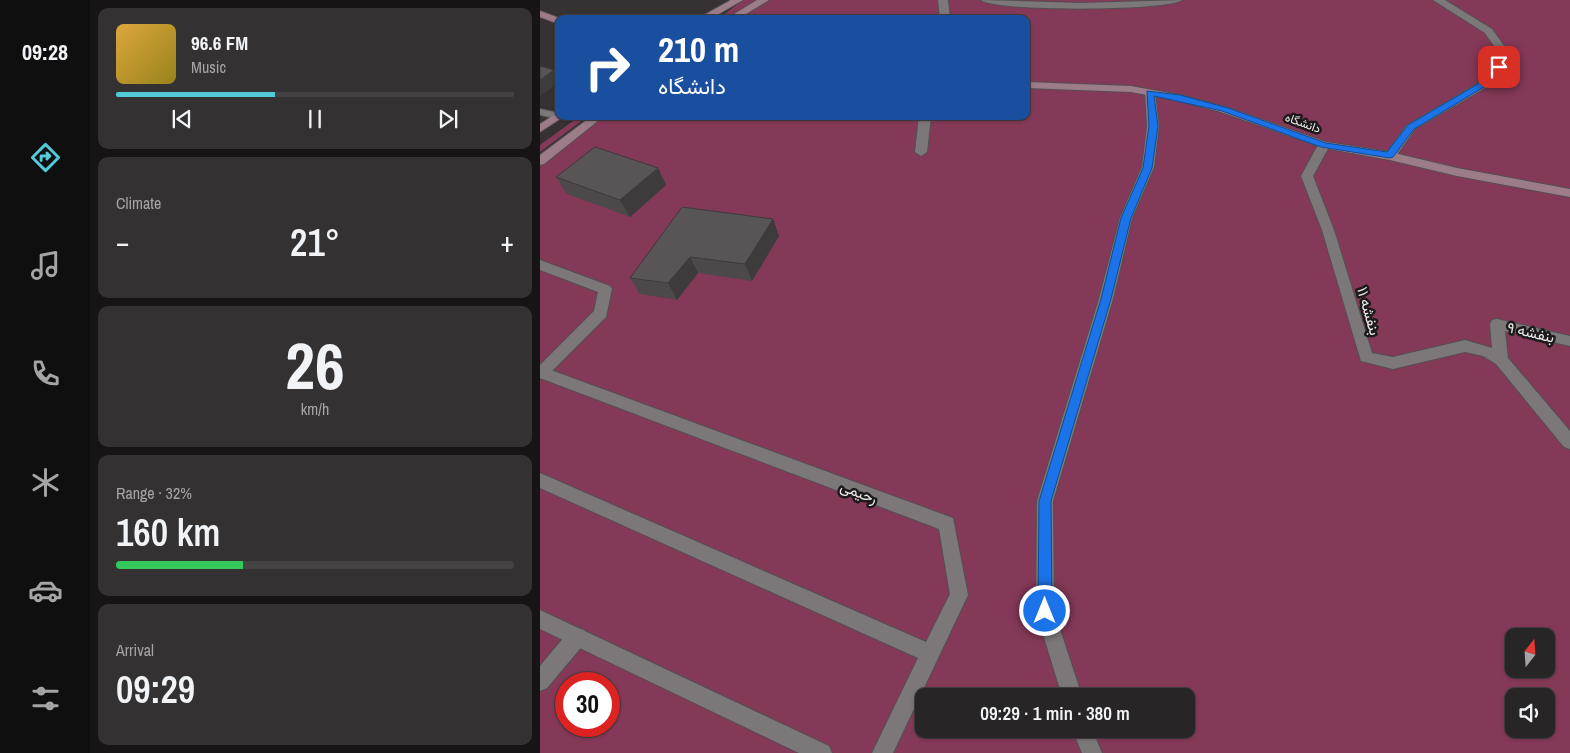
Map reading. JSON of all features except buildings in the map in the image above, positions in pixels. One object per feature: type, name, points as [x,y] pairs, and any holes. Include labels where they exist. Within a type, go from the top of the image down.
[{"type":"main road","points":[[710,15],[738,0]]},
{"type":"main road","points":[[738,15],[764,0]]},
{"type":"main road","points":[[540,14],[555,20]]},
{"type":"main road","name":"دانشگاه","points":[[1030,85],[1083,86],[1150,92],[1180,98],[1225,110],[1324,145],[1390,156],[1457,172],[1570,194]]},
{"type":"main road","points":[[540,128],[555,118]]},
{"type":"main road","points":[[540,161],[594,120]]},
{"type":"street","points":[[943,0],[945,15]]},
{"type":"street","points":[[986,0],[1026,6],[1113,6],[1177,0]]},
{"type":"street","points":[[1390,156],[1411,127],[1481,86],[1499,67],[1502,60],[1504,53],[1489,31],[1438,0]]},
{"type":"street","points":[[1069,688],[1045,611],[1045,501],[1106,299],[1126,218],[1148,168],[1153,126],[1150,92]]},
{"type":"street","points":[[540,112],[555,115]]},
{"type":"street","points":[[921,152],[925,120]]},
{"type":"street","name":"بنفشه ۱۱","points":[[1324,145],[1306,176],[1328,230],[1366,357],[1393,364],[1465,346],[1487,352],[1501,360]]},
{"type":"street","points":[[540,265],[604,289],[601,313],[541,372]]},
{"type":"street","name":"بنفشه ۹","points":[[1501,360],[1497,324],[1570,341]]},
{"type":"street","points":[[1501,360],[1570,442]]},
{"type":"street","name":"رحیمی","points":[[541,372],[947,524],[959,596],[882,753]]},
{"type":"street","points":[[540,480],[930,654]]},
{"type":"street","points":[[540,619],[822,753]]},
{"type":"street","points":[[540,681],[577,637]]},
{"type":"street","points":[[1086,738],[1092,753]]},
{"type":"shaded area","points":[[743,0],[1570,0],[1570,753],[540,753],[540,157],[587,120],[1030,120],[1030,15],[723,15]]},
{"type":"shaded area","points":[[574,120],[583,120],[540,152],[540,145]]},
{"type":"route","points":[[1045,611],[1045,501],[1106,299],[1126,218],[1148,168],[1153,126],[1150,92],[1225,110],[1324,145],[1390,156],[1411,127],[1481,86],[1499,67]]}]
